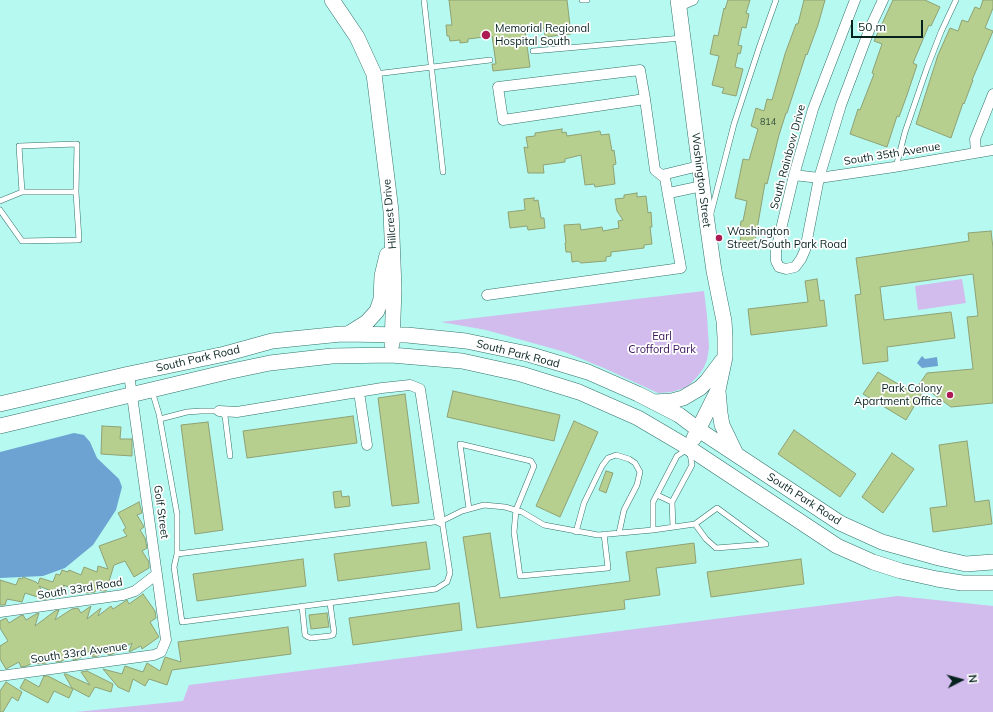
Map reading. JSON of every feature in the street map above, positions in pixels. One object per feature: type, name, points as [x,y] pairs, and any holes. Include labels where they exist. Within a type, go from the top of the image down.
[{"type":"street","name":"Hillcrest Drive","points":[[332,0],[357,37],[374,74],[391,211],[394,289],[391,354]]},
{"type":"street","points":[[679,3],[693,0]]},
{"type":"street","name":"South Rainbow Drive","points":[[855,0],[813,109],[794,175],[776,250],[776,261],[779,267],[786,269],[795,266],[801,259],[805,250],[819,178],[841,105],[870,28],[883,0]]},
{"type":"street","name":"Washington Street","points":[[679,3],[707,226],[724,321],[725,357],[718,390],[689,448]]},
{"type":"street","points":[[487,295],[681,268],[669,193],[665,178],[655,170],[645,100],[640,70],[498,87],[503,120],[645,100]]},
{"type":"street","points":[[976,152],[975,139],[993,94]]},
{"type":"street","name":"South 35th Avenue","points":[[794,175],[819,178],[993,150]]},
{"type":"street","points":[[662,175],[700,166]]},
{"type":"street","points":[[669,193],[702,186]]},
{"type":"street","points":[[348,334],[367,322],[377,311],[381,299],[382,276],[392,235]]},
{"type":"street","name":"South Park Road","points":[[0,404],[129,374],[225,354],[272,342],[348,334],[407,335],[466,341],[528,354],[588,372],[638,394],[680,415],[699,430],[840,524],[882,542],[966,564],[993,562]]},
{"type":"street","name":"South Park Road","points":[[0,426],[270,363],[332,356],[391,354],[462,361],[521,374],[579,392],[638,418],[689,448],[837,546],[873,562],[901,571],[937,579],[962,583],[993,583]]},
{"type":"street","points":[[652,402],[672,401],[683,398],[700,388],[725,357]]},
{"type":"street","name":"Golf Street","points":[[129,374],[166,640],[161,652]]},
{"type":"street","points":[[219,411],[237,412],[410,385],[420,389],[441,521]]},
{"type":"street","points":[[718,390],[722,425],[737,455]]},
{"type":"street","points":[[359,392],[366,445]]},
{"type":"street","name":"South 33rd Road","points":[[0,612],[123,595],[135,591],[157,574]]},
{"type":"street","name":"South 33rd Avenue","points":[[0,676],[154,655],[161,652]]},
{"type":"lane","points":[[424,0],[443,172]]},
{"type":"lane","points":[[582,0],[587,0]]},
{"type":"lane","points":[[707,226],[734,124],[776,0]]},
{"type":"lane","points":[[896,166],[905,132],[927,68],[941,32],[956,0]]},
{"type":"lane","points":[[533,51],[683,38]]},
{"type":"lane","points":[[374,74],[490,60]]},
{"type":"lane","points":[[0,210],[22,241],[79,240],[76,192],[76,144],[19,146],[22,192]]},
{"type":"lane","points":[[0,201],[22,192],[76,192]]},
{"type":"lane","points":[[152,390],[160,419],[177,514],[177,554],[174,567],[182,622],[436,589],[447,582],[450,573],[441,521]]},
{"type":"lane","points":[[160,419],[201,410],[219,411],[225,416],[230,456]]},
{"type":"lane","points":[[469,509],[460,444],[531,460],[534,466],[516,510],[514,532],[520,576],[608,568],[604,534]]},
{"type":"lane","points":[[653,530],[653,502],[677,456],[689,448],[692,465],[672,502],[673,527]]},
{"type":"lane","points":[[576,532],[584,503],[602,466],[608,458],[616,455],[630,459],[635,463],[640,472],[637,486],[624,510],[619,533]]},
{"type":"lane","points":[[657,495],[672,502]]},
{"type":"lane","points":[[177,554],[441,521],[469,509],[484,505],[505,507],[516,510],[544,525],[598,535],[653,530],[695,524],[717,508],[766,544],[716,548],[706,539],[695,524]]},
{"type":"lane","points":[[302,606],[305,635],[308,638],[330,636],[334,632],[330,603]]},
{"type":"green space","points":[[962,279],[966,303],[918,310],[915,286]]},
{"type":"green space","name":"Earl Crofford Park","points":[[704,291],[709,347],[707,360],[703,369],[687,387],[672,392],[658,393],[565,352],[486,330],[441,322]]},
{"type":"green space","points":[[898,596],[993,606],[993,712],[76,712],[183,701],[189,685]]},
{"type":"water","points":[[922,356],[925,359],[937,357],[938,366],[922,368],[917,363]]},
{"type":"water","points":[[74,433],[84,435],[90,442],[97,458],[119,479],[122,487],[116,510],[93,545],[65,568],[43,576],[0,578],[0,452]]},
{"type":"building","name":"Memorial Regional Hospital South","points":[[449,0],[567,0],[571,34],[545,37],[544,28],[525,31],[530,67],[493,71],[492,64],[496,64],[492,36],[468,39],[468,42],[460,43],[460,40],[450,41],[449,36],[447,36],[446,25],[452,25]]},
{"type":"building","points":[[728,0],[750,0],[746,13],[749,14],[746,28],[742,27],[738,45],[742,46],[740,54],[738,53],[735,67],[743,69],[736,96],[722,93],[724,88],[712,85],[719,56],[710,54],[714,35],[718,36],[724,8],[725,9]]},
{"type":"building","points":[[804,0],[825,0],[818,25],[807,55],[806,54],[779,135],[767,184],[765,183],[755,241],[753,241],[752,249],[739,247],[742,230],[740,229],[741,221],[743,221],[747,201],[735,198],[743,159],[749,160],[758,129],[751,126],[756,108],[764,111],[767,99],[772,100],[785,54],[796,24],[798,24]]},
{"type":"building","points":[[893,0],[925,0],[940,7],[931,26],[929,25],[913,63],[917,65],[899,117],[897,116],[887,147],[850,134],[858,109],[860,110],[874,74],[872,73],[882,44],[874,41]]},
{"type":"building","points":[[983,0],[993,0],[993,8],[985,28],[993,31],[972,80],[951,138],[916,124],[938,55],[950,28],[958,31],[962,20],[968,22],[975,7],[980,9]]},
{"type":"building","points":[[562,129],[562,133],[566,132],[567,136],[600,131],[601,135],[609,134],[612,151],[614,150],[616,164],[613,165],[615,184],[595,187],[594,184],[585,185],[581,155],[565,159],[565,162],[543,165],[544,173],[528,173],[524,147],[528,148],[526,137],[535,136],[535,133]]},
{"type":"building","points":[[637,193],[637,197],[646,196],[648,213],[651,212],[652,227],[650,227],[652,244],[644,245],[644,248],[611,252],[611,256],[606,257],[606,261],[581,263],[578,261],[572,262],[571,252],[566,252],[564,225],[580,224],[581,230],[602,227],[603,231],[619,228],[618,221],[623,220],[617,211],[615,199],[624,198],[624,195]]},
{"type":"building","points":[[534,198],[534,201],[538,200],[541,218],[544,218],[545,228],[528,230],[527,226],[510,228],[508,212],[525,210],[524,199]]},
{"type":"building","points":[[991,231],[993,248],[993,403],[951,407],[925,388],[906,420],[863,394],[878,372],[913,393],[927,373],[973,369],[967,317],[978,316],[973,274],[880,287],[884,320],[951,312],[955,338],[887,347],[888,361],[863,364],[855,295],[861,294],[856,258],[969,241],[968,233]]},
{"type":"building","points":[[817,279],[820,301],[824,300],[827,326],[751,335],[748,309],[808,302],[805,281]]},
{"type":"building","points":[[453,391],[560,415],[554,441],[447,417]]},
{"type":"building","points":[[405,394],[419,503],[392,506],[378,398]]},
{"type":"building","points":[[353,416],[357,443],[247,458],[243,431]]},
{"type":"building","points":[[574,421],[598,432],[560,517],[536,506]]},
{"type":"building","points":[[208,422],[223,530],[195,534],[181,425]]},
{"type":"building","points":[[102,426],[121,427],[120,439],[132,439],[132,456],[101,454]]},
{"type":"building","points":[[794,430],[856,474],[840,497],[778,454]]},
{"type":"building","points":[[967,441],[975,502],[989,500],[992,524],[933,532],[930,508],[947,506],[939,445]]},
{"type":"building","points":[[892,453],[914,469],[883,513],[862,497]]},
{"type":"building","points":[[606,471],[613,473],[606,493],[599,490]]},
{"type":"building","points":[[341,491],[342,497],[349,496],[350,506],[335,508],[333,492]]},
{"type":"building","points":[[139,502],[142,513],[137,515],[144,527],[140,530],[145,538],[147,548],[142,551],[149,562],[149,568],[134,577],[125,561],[114,565],[106,591],[96,589],[95,592],[87,593],[63,585],[66,590],[64,596],[39,586],[48,599],[25,593],[22,602],[7,599],[5,605],[0,605],[0,580],[16,585],[19,578],[22,579],[23,577],[38,584],[40,578],[53,582],[56,574],[60,575],[62,570],[68,572],[69,570],[81,575],[84,567],[97,572],[98,566],[108,569],[99,546],[127,536],[123,530],[126,528],[118,513]]},
{"type":"building","points":[[490,533],[500,598],[630,581],[626,552],[694,543],[696,563],[656,568],[660,595],[624,600],[625,609],[477,628],[463,537]]},
{"type":"building","points":[[426,542],[430,569],[338,581],[334,554]]},
{"type":"building","points":[[303,559],[306,586],[197,601],[193,574]]},
{"type":"building","points":[[801,559],[804,584],[711,597],[707,572]]},
{"type":"building","points":[[143,594],[155,611],[156,618],[150,622],[159,637],[142,649],[141,646],[129,652],[132,643],[113,654],[108,655],[110,646],[98,656],[92,657],[97,646],[78,659],[73,660],[76,652],[62,661],[56,662],[54,658],[46,663],[38,664],[36,661],[27,666],[21,667],[19,662],[6,669],[0,659],[0,646],[8,641],[0,628],[0,621],[6,618],[9,623],[23,615],[26,620],[39,613],[35,626],[55,611],[59,610],[55,620],[72,609],[78,608],[81,613],[91,606],[87,619],[101,608],[98,616],[111,606],[113,609],[127,600],[129,604]]},
{"type":"building","points":[[459,603],[462,630],[353,645],[349,618]]},
{"type":"building","points":[[327,613],[329,627],[311,629],[309,615]]},
{"type":"building","points":[[288,627],[291,654],[172,670],[167,685],[149,679],[145,686],[133,679],[129,692],[118,687],[103,669],[122,674],[125,666],[143,672],[147,663],[160,671],[165,657],[181,662],[178,642]]},
{"type":"building","points":[[87,671],[113,684],[111,692],[95,687],[89,697],[72,688],[64,674],[90,685],[81,672]]},
{"type":"building","points":[[44,676],[48,676],[73,689],[69,698],[54,691],[48,703],[20,688],[25,679],[39,687]]},
{"type":"building","points":[[6,682],[22,692],[18,701],[12,697],[3,712],[0,712],[0,691]]},
{"type":"place","name":"Memorial Regional Hospital South","points":[[486,35]]},
{"type":"place","name":"Washington Street/South Park Road","points":[[719,238]]},
{"type":"place","name":"Park Colony Apartment Office","points":[[950,395]]}]
